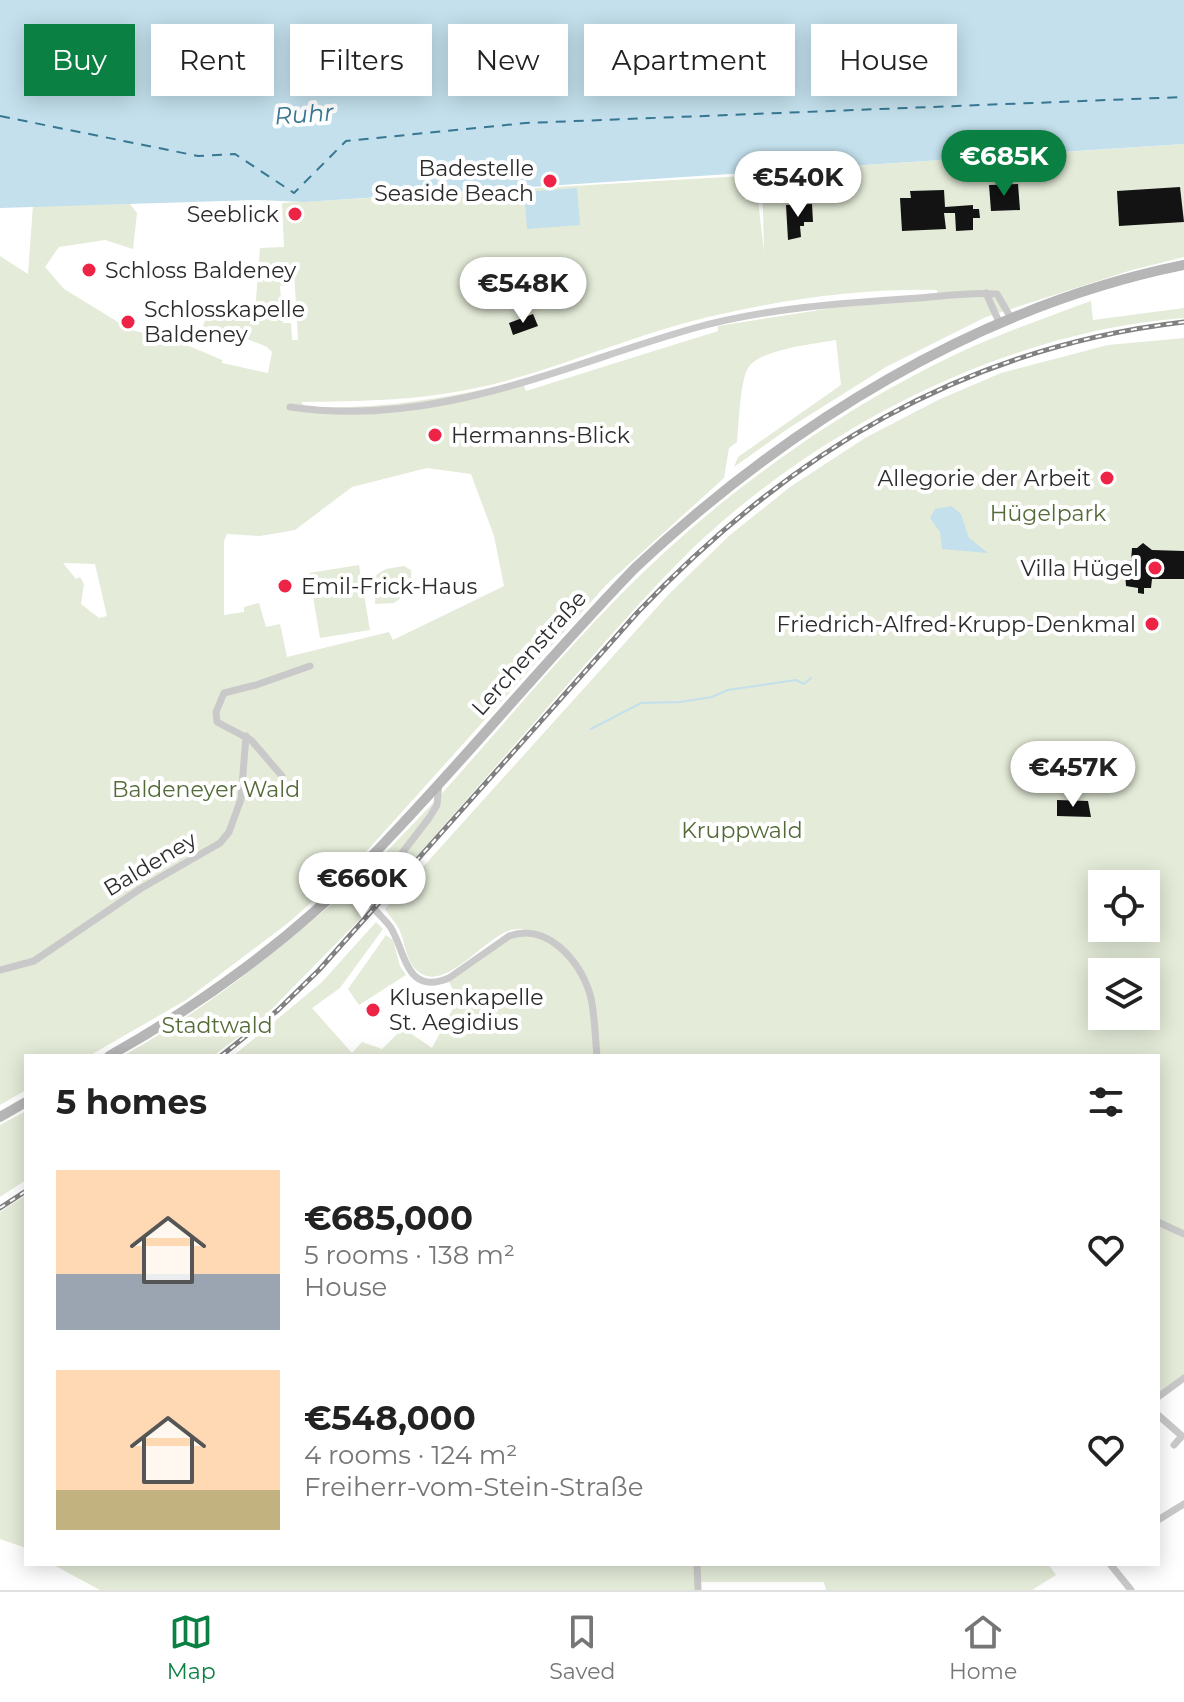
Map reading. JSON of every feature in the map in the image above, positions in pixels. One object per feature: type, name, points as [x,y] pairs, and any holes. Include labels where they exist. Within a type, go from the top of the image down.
[{"type":"main road","name":"Lerchenstraße","points":[[112,1054],[180,1012],[292,929],[363,866],[596,609],[682,524],[782,448],[832,414],[938,352],[1011,318],[1048,302],[1184,265]]},
{"type":"main road","points":[[0,1117],[24,1103]]},
{"type":"street","points":[[290,407],[353,412],[448,402],[523,385],[690,329],[765,312],[839,303],[986,293],[997,294],[1011,318]]},
{"type":"street","points":[[986,293],[1000,324]]},
{"type":"street","points":[[282,776],[246,736],[217,722],[216,712],[224,693],[271,681],[310,666]]},
{"type":"street","name":"Baldeney","points":[[0,970],[34,961],[130,895],[220,843],[229,832],[241,799],[246,736]]},
{"type":"street","points":[[439,783],[440,793],[429,818],[369,898],[371,907],[396,937],[409,970],[424,980],[441,981],[509,936],[526,931],[550,939],[578,970],[591,997],[597,1054]]},
{"type":"street","points":[[1160,1223],[1184,1234]]},
{"type":"street","points":[[1160,1396],[1184,1378]]},
{"type":"street","points":[[1160,1417],[1182,1436],[1174,1445]]},
{"type":"street","points":[[1160,1519],[1184,1504]]},
{"type":"street","points":[[697,1566],[698,1590]]},
{"type":"street","points":[[1112,1566],[1131,1590]]},
{"type":"green space","name":"Baldeneyer Wald","points":[[1184,144],[1184,257],[1132,270],[986,317],[886,367],[734,467],[738,457],[841,385],[836,340],[789,348],[754,362],[745,374],[737,442],[729,448],[724,478],[607,584],[356,863],[288,923],[186,1000],[92,1054],[24,1054],[24,1091],[0,1105],[0,256],[28,274],[33,205],[130,204],[137,213],[133,249],[105,240],[59,247],[45,267],[64,289],[131,330],[175,340],[222,360],[222,363],[268,373],[272,352],[267,347],[231,332],[228,338],[210,333],[203,326],[207,315],[242,321],[255,312],[260,248],[284,247],[282,203],[743,176],[745,200],[758,200],[764,252],[762,172]],"holes":[[[294,271],[298,340],[292,340],[291,323],[283,323],[280,286],[284,285],[284,273]],[[937,290],[938,299],[839,307],[718,326],[718,331],[526,391],[522,381],[386,405],[303,407],[302,402],[432,396],[502,382],[715,315],[810,298],[874,291]],[[427,468],[471,474],[494,536],[504,586],[393,640],[389,632],[287,657],[280,624],[266,627],[259,603],[244,607],[244,612],[224,615],[224,541],[227,534],[260,536],[295,530],[352,487]],[[63,563],[95,564],[107,616],[99,618],[81,604],[84,584]]]},
{"type":"green space","points":[[1091,301],[1093,320],[1184,308],[1184,318],[1117,327],[1050,342],[984,365],[920,392],[857,425],[798,463],[743,504],[657,585],[378,901],[358,882],[442,794],[599,617],[661,555],[725,500],[824,428],[895,386],[967,349]]},
{"type":"green space","name":"Kruppwald","points":[[1184,338],[1184,1374],[1160,1392],[1160,1054],[599,1054],[595,1010],[587,983],[571,958],[548,938],[522,929],[508,931],[456,968],[434,977],[424,975],[413,966],[399,929],[385,909],[669,594],[730,535],[790,487],[865,438],[938,400],[1001,373],[1108,345]]},
{"type":"green space","points":[[359,565],[370,630],[320,638],[309,573]]},
{"type":"green space","points":[[404,566],[411,570],[412,589],[394,603],[375,604],[376,575],[386,569]]},
{"type":"green space","name":"Stadtwald","points":[[347,891],[367,912],[261,1020],[216,1054],[126,1054],[183,1019],[294,936]]},
{"type":"green space","name":"Stadtwald","points":[[376,922],[383,929],[340,988],[312,1008],[352,1053],[362,1042],[382,1049],[403,1028],[432,1048],[458,999],[449,982],[507,939],[528,935],[540,937],[560,951],[583,983],[589,1001],[594,1054],[235,1054],[322,982]]},
{"type":"green space","points":[[386,935],[393,940],[400,966],[406,975],[359,1005],[348,989]]},
{"type":"green space","points":[[24,1112],[24,1181],[0,1197],[0,1125]]},
{"type":"green space","points":[[24,1196],[24,1547],[0,1539],[0,1212]]},
{"type":"green space","points":[[56,1566],[697,1566],[697,1590],[100,1590]]},
{"type":"green space","points":[[698,1566],[1049,1566],[1056,1575],[1032,1590],[826,1590],[824,1582],[699,1582]]},
{"type":"water","name":"Ruhr","points":[[0,0],[1184,0],[1184,144],[304,202],[257,200],[0,208]]},
{"type":"water","points":[[577,188],[580,225],[527,229],[524,192]]},
{"type":"water","points":[[951,506],[961,514],[969,538],[988,553],[942,549],[940,532],[930,518],[935,509]]},
{"type":"building","points":[[1018,184],[1020,210],[991,211],[989,185]]},
{"type":"building","points":[[1180,187],[1184,222],[1119,226],[1117,191]]},
{"type":"building","points":[[944,190],[945,207],[973,205],[973,209],[979,209],[980,218],[973,218],[973,230],[956,231],[955,213],[944,213],[946,229],[902,231],[900,198],[911,198],[910,191]]},
{"type":"building","points":[[812,204],[813,222],[804,222],[804,226],[800,226],[801,237],[788,240],[786,205]]},
{"type":"building","points":[[533,314],[538,326],[513,335],[509,323]]},
{"type":"building","name":"Villa Hügel","points":[[1143,543],[1152,550],[1184,551],[1184,579],[1152,579],[1151,588],[1144,588],[1144,594],[1138,593],[1138,588],[1126,586],[1127,560],[1131,561],[1132,548]]},
{"type":"building","points":[[1057,800],[1088,801],[1091,817],[1057,816]]},
{"type":"waterway","points":[[591,729],[641,703],[680,702],[712,697],[728,690],[796,680],[804,684],[811,678]]},
{"type":"ferry route","points":[[0,116],[198,156],[235,154],[294,193],[346,141],[526,123],[1184,97]]},
{"type":"railway","points":[[223,1054],[278,1010],[319,970],[638,612],[696,555],[756,503],[819,457],[885,417],[954,383],[1026,356],[1103,335],[1184,322]]},
{"type":"railway","points":[[0,1208],[24,1192]]},
{"type":"place","name":"Badestelle Seaside Beach","points":[[550,181]]},
{"type":"place","name":"Seeblick","points":[[295,214]]},
{"type":"place","name":"Schloss Baldeney","points":[[89,270]]},
{"type":"place","name":"Schlosskapelle Baldeney","points":[[128,322]]},
{"type":"place","name":"Hermanns-Blick","points":[[435,435]]},
{"type":"place","name":"Allegorie der Arbeit","points":[[1107,478]]},
{"type":"place","name":"Villa Hügel","points":[[1155,568]]},
{"type":"place","name":"Emil-Frick-Haus","points":[[285,586]]},
{"type":"place","name":"Friedrich-Alfred-Krupp-Denkmal","points":[[1152,624]]},
{"type":"place","name":"Klusenkapelle St. Aegidius","points":[[373,1010]]},
{"type":"park label","name":"Hügelpark","points":[[1048,513]]}]
